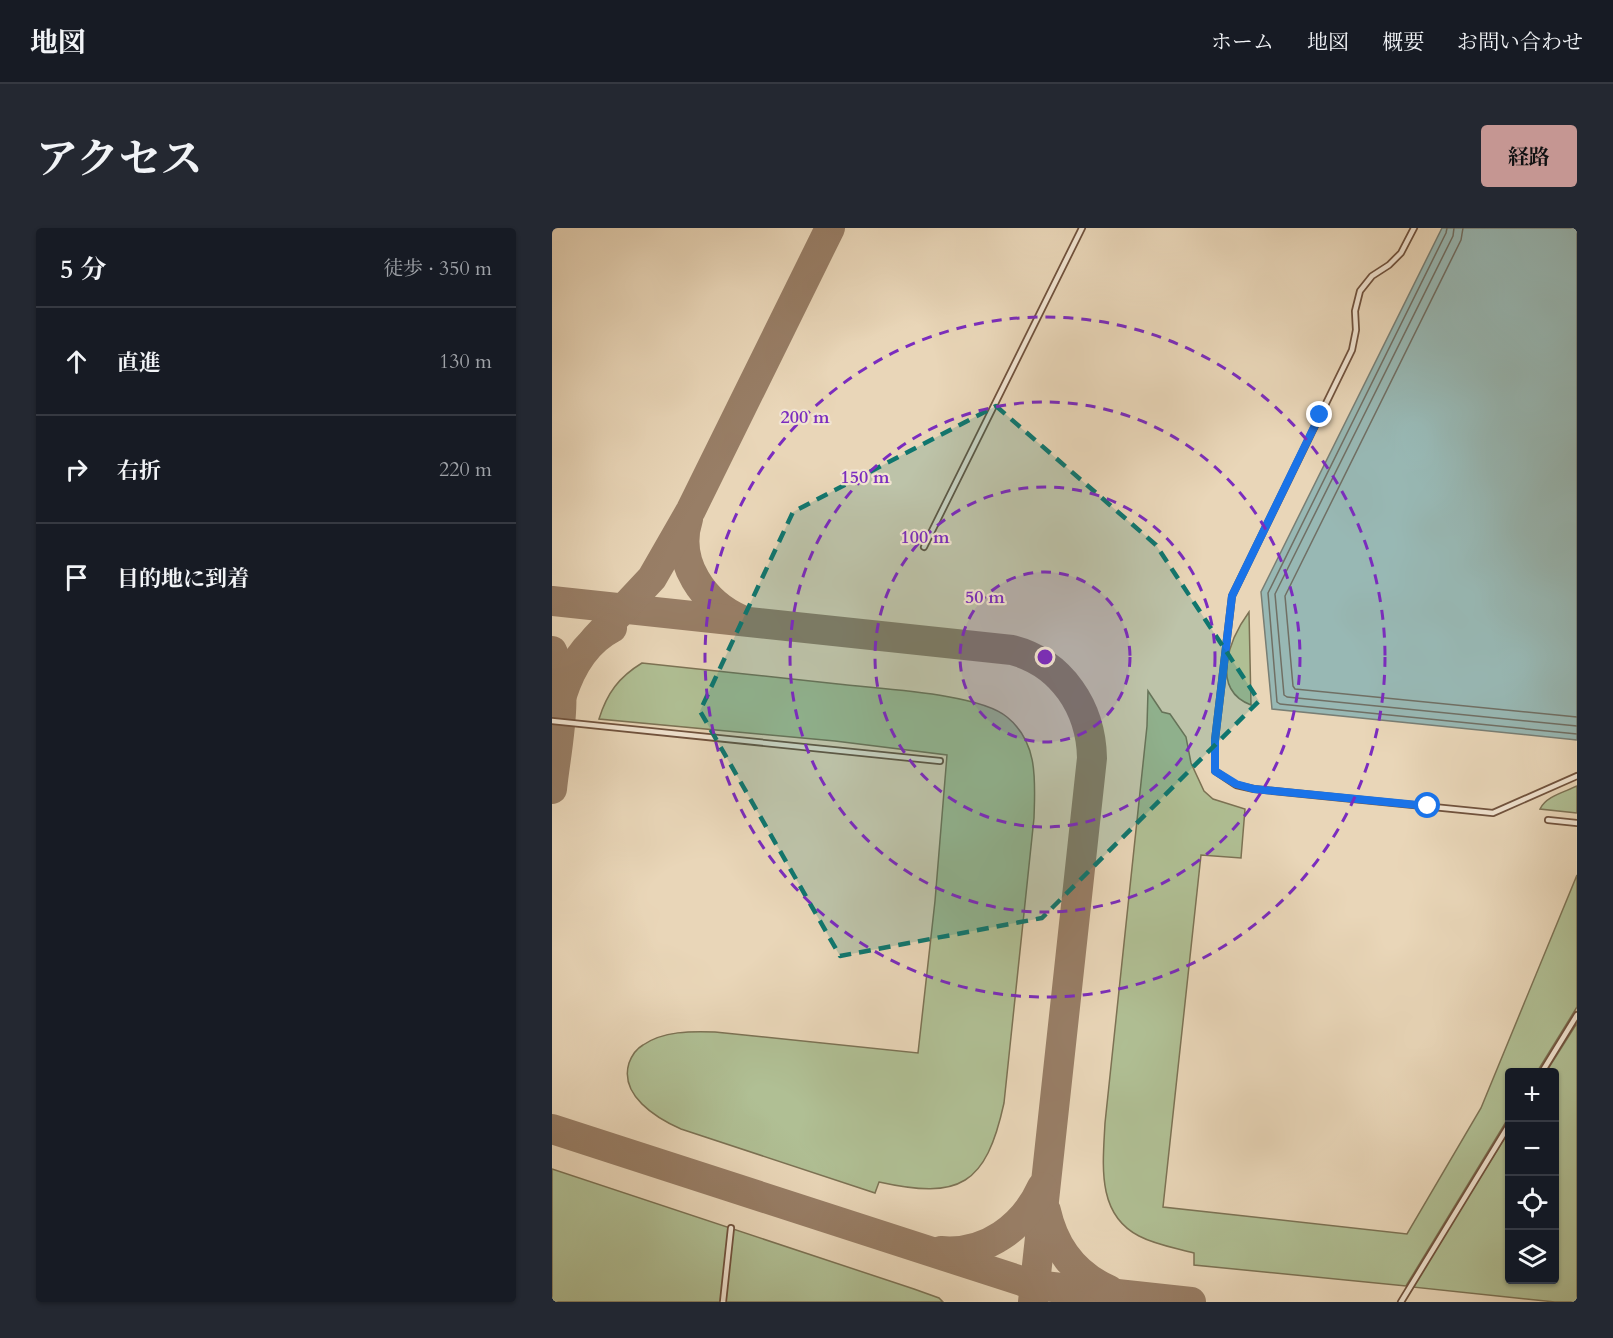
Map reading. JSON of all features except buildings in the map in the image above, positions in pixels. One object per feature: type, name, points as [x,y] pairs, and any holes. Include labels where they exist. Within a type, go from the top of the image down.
[{"type":"lane","points":[[924,547],[1082,228]]},
{"type":"lane","points":[[1414,228],[1401,253],[1389,265],[1372,276],[1360,291],[1355,311],[1356,330],[1352,350],[1232,596],[1215,740],[1215,771],[1236,784],[1254,789],[1493,813],[1577,776]]},
{"type":"lane","points":[[552,721],[940,761]]},
{"type":"lane","points":[[1548,820],[1577,823]]},
{"type":"lane","points":[[1544,1068],[1577,1015]]},
{"type":"lane","points":[[1401,1302],[1505,1132]]},
{"type":"lane","points":[[723,1302],[731,1228]]},
{"type":"highlighted area","points":[[996,406],[1156,545],[1259,701],[1042,918],[840,956],[700,711],[793,512]]},
{"type":"green space","points":[[1249,612],[1251,705],[1238,697],[1230,687],[1227,675],[1230,649],[1235,635]]},
{"type":"green space","points":[[642,663],[952,697],[974,702],[1007,717],[1025,739],[1033,764],[1034,818],[1004,1103],[997,1131],[988,1152],[978,1169],[965,1180],[949,1187],[930,1189],[879,1182],[875,1193],[681,1129],[651,1112],[634,1095],[627,1075],[629,1063],[635,1052],[651,1040],[669,1034],[715,1032],[918,1053],[935,901],[947,755],[835,741],[599,719],[615,686]]},
{"type":"green space","points":[[1148,691],[1162,712],[1170,714],[1186,737],[1191,763],[1204,791],[1213,799],[1245,809],[1241,858],[1201,855],[1163,1207],[1407,1234],[1481,1108],[1577,875],[1577,1007],[1539,1068],[1505,1068],[1505,1124],[1406,1286],[1194,1265],[1194,1253],[1152,1242],[1139,1236],[1125,1227],[1115,1215],[1105,1187],[1103,1155],[1105,1123],[1147,726]]},
{"type":"green space","points":[[1577,786],[1577,813],[1540,809],[1551,798]]},
{"type":"green space","points":[[1577,1023],[1577,1302],[1555,1302],[1412,1287],[1505,1137],[1505,1284],[1559,1284],[1559,1068],[1549,1068]]},
{"type":"green space","points":[[552,1169],[914,1289],[939,1298],[943,1302],[552,1302]]},
{"type":"water","points":[[1442,228],[1577,228],[1577,740],[1272,709],[1261,592]]},
{"type":"taxiway","points":[[595,639],[652,578],[691,510],[830,228]]},
{"type":"taxiway","points":[[688,519],[685,551],[696,580],[716,604],[742,620]]},
{"type":"taxiway","points":[[552,601],[1012,650],[1030,656],[1045,665],[1070,690],[1086,722],[1092,758],[1033,1302]]},
{"type":"taxiway","points":[[562,695],[580,656],[594,640],[612,628]]},
{"type":"taxiway","points":[[552,651],[561,683],[561,719],[552,789]]},
{"type":"taxiway","points":[[552,1129],[1034,1285],[1191,1302]]},
{"type":"taxiway","points":[[941,1251],[973,1248],[1002,1236],[1025,1214],[1042,1187]]},
{"type":"taxiway","points":[[1046,1211],[1060,1248],[1076,1268],[1109,1290]]},
{"type":"route","points":[[1320,415],[1232,596],[1214,748],[1215,771],[1236,784],[1254,789],[1428,806]]}]
